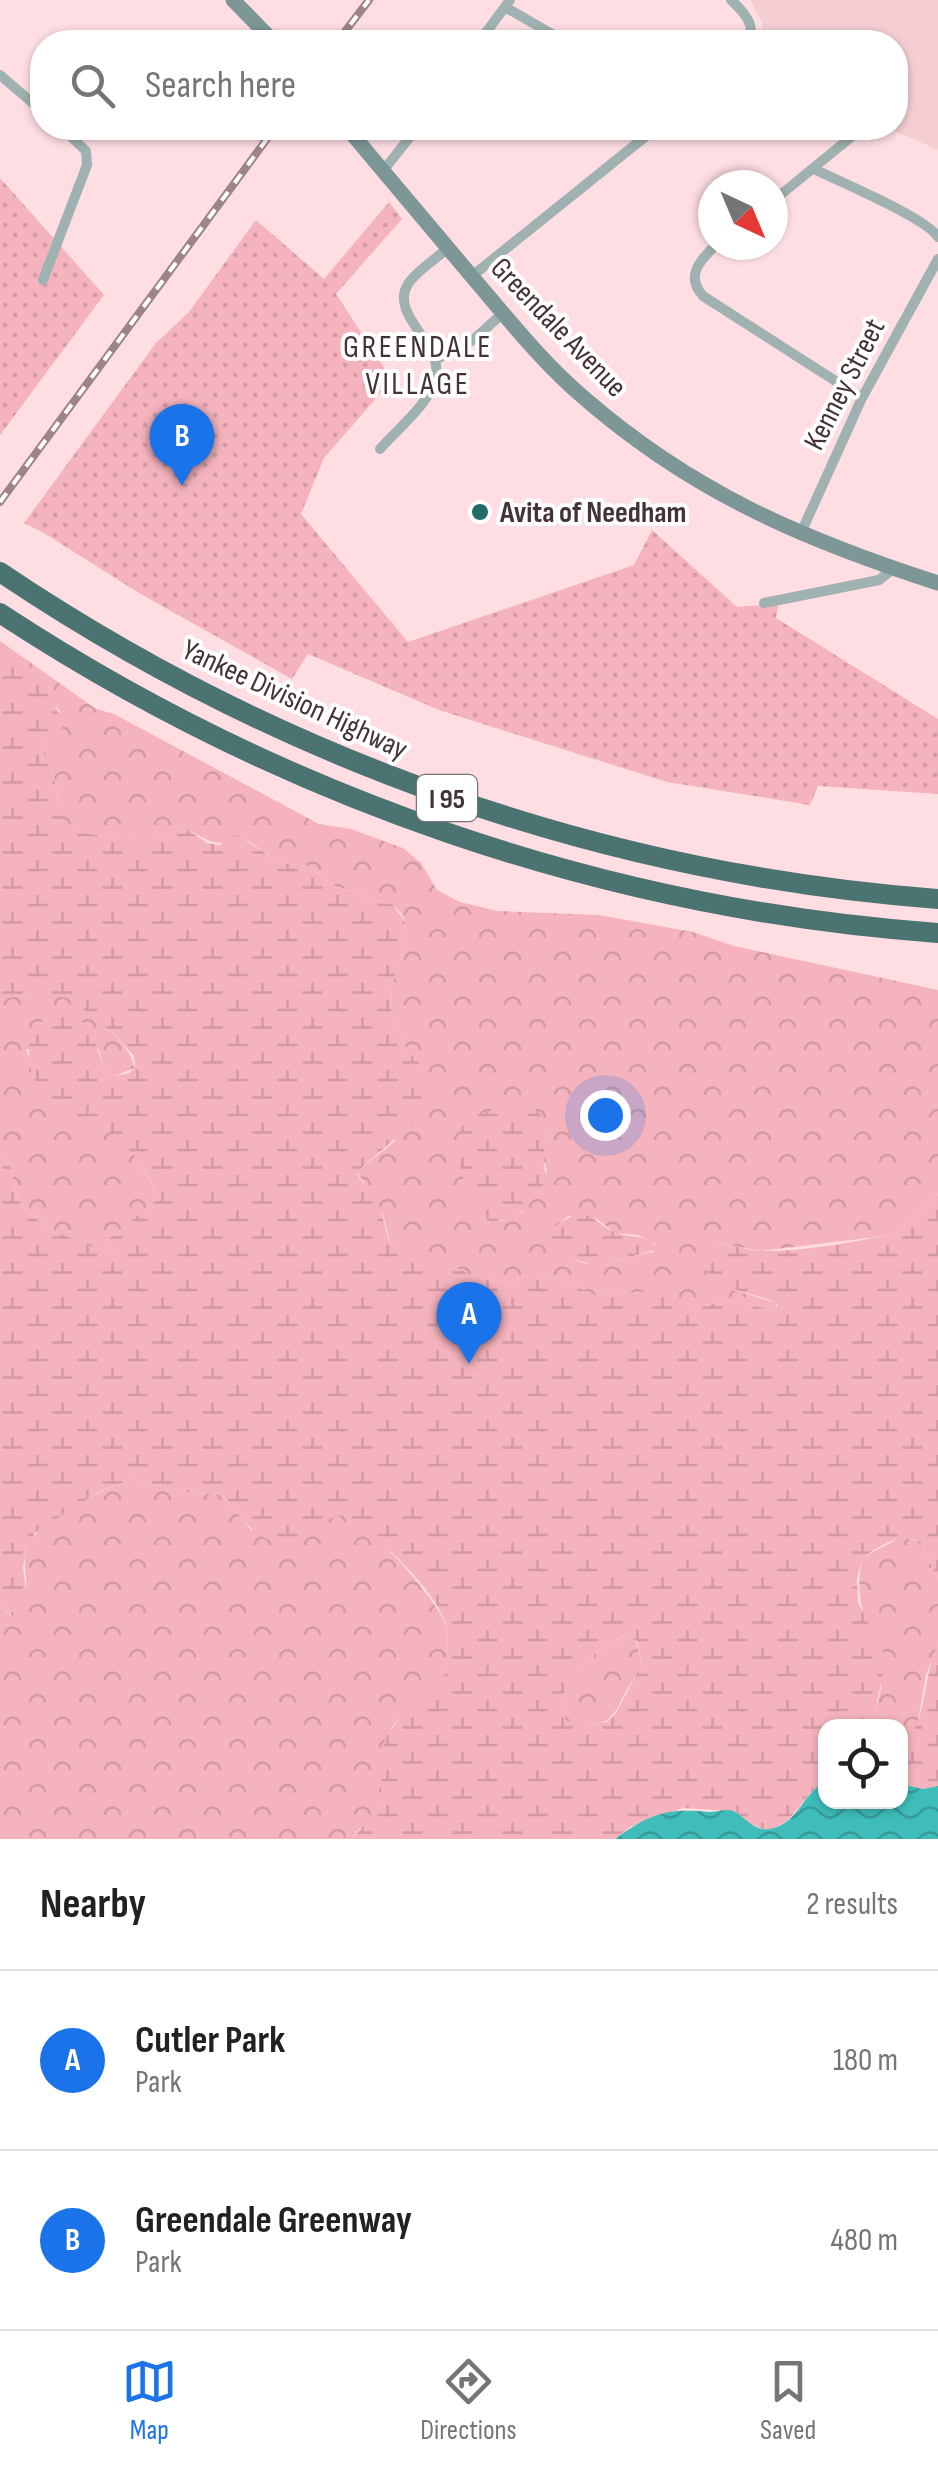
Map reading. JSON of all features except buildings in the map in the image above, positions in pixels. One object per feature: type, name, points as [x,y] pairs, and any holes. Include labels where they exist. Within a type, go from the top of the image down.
[{"type":"highway","name":"Yankee Division Highway","points":[[0,572],[100,636],[218,700],[342,757],[448,798],[539,827],[668,860],[817,887],[938,899]]},
{"type":"highway","name":"I 95","points":[[0,612],[125,690],[228,743],[334,790],[479,844],[590,876],[702,902],[816,920],[938,932]]},
{"type":"main road","points":[[233,0],[262,30]]},
{"type":"main road","name":"Greendale Avenue","points":[[357,140],[502,313],[571,386],[636,440],[707,488],[800,535],[938,583]]},
{"type":"street","points":[[731,0],[750,22],[750,30]]},
{"type":"street","points":[[488,30],[507,4],[547,30]]},
{"type":"street","points":[[0,75],[30,101]]},
{"type":"street","points":[[44,280],[88,166],[86,151],[75,140]]},
{"type":"street","points":[[383,171],[408,140]]},
{"type":"street","points":[[472,276],[641,140]]},
{"type":"street","points":[[788,189],[848,140]]},
{"type":"street","points":[[814,169],[912,218],[934,231],[938,238]]},
{"type":"street","points":[[380,449],[432,388],[435,360],[406,311],[404,295],[411,280],[448,248]]},
{"type":"street","name":"Kenney Street","points":[[800,535],[862,398],[938,259]]},
{"type":"street","points":[[701,260],[694,274],[703,296],[862,398]]},
{"type":"street","points":[[435,360],[473,340],[502,313]]},
{"type":"street","points":[[764,604],[879,580],[893,568]]},
{"type":"shaded area","points":[[750,0],[938,0],[938,150],[908,137],[908,30],[762,30]]},
{"type":"green space","points":[[0,178],[104,295],[0,435]]},
{"type":"green space","points":[[389,202],[402,219],[336,294],[392,380],[324,458],[301,514],[408,642],[634,565],[652,530],[737,607],[778,604],[776,618],[938,719],[938,794],[818,786],[810,805],[667,782],[439,710],[308,654],[292,679],[24,523],[156,343],[189,312],[256,220],[324,279]]},
{"type":"green space","points":[[0,641],[96,709],[114,714],[319,824],[351,829],[403,848],[421,863],[437,890],[460,902],[498,911],[599,915],[693,932],[734,946],[938,990],[938,1194],[898,1232],[885,1236],[760,1251],[719,1243],[733,1290],[776,1303],[776,1308],[768,1310],[738,1301],[694,1306],[640,1292],[596,1296],[562,1279],[538,1274],[510,1282],[477,1278],[460,1269],[421,1267],[390,1243],[383,1214],[357,1172],[394,1142],[422,1066],[407,1050],[391,1015],[392,985],[401,958],[405,922],[401,913],[393,905],[332,885],[309,866],[280,863],[246,839],[216,842],[188,830],[105,836],[74,828],[59,811],[55,781],[41,745],[60,711],[36,682],[0,658]],"holes":[[[551,1126],[543,1157],[547,1171],[522,1212],[500,1222]],[[568,1216],[597,1219],[615,1233],[638,1235],[656,1245],[654,1252],[608,1263],[573,1259],[547,1234]]]},
{"type":"green space","points":[[0,658],[32,678],[49,695],[60,716],[62,728],[41,745],[54,777],[60,811],[75,828],[123,837],[188,830],[207,843],[220,845],[234,835],[240,836],[280,863],[309,866],[332,885],[393,905],[405,922],[401,958],[392,985],[391,1015],[407,1050],[422,1066],[425,1083],[415,1121],[357,1172],[377,1200],[390,1243],[421,1266],[460,1269],[477,1278],[510,1282],[538,1274],[562,1279],[596,1296],[640,1292],[662,1294],[694,1306],[738,1301],[769,1310],[778,1306],[776,1303],[718,1282],[704,1265],[701,1252],[714,1245],[776,1251],[885,1236],[898,1232],[938,1194],[938,1579],[921,1542],[913,1539],[891,1541],[863,1557],[857,1578],[858,1602],[886,1659],[873,1719],[818,1719],[818,1786],[792,1816],[766,1830],[744,1822],[732,1811],[683,1808],[630,1827],[615,1839],[352,1839],[381,1804],[386,1736],[409,1706],[446,1673],[448,1637],[440,1611],[418,1580],[388,1549],[345,1515],[324,1521],[294,1539],[271,1541],[252,1529],[222,1495],[178,1491],[132,1479],[98,1492],[35,1533],[26,1549],[26,1592],[20,1609],[12,1616],[0,1605],[0,1150],[26,1210],[58,1232],[107,1252],[114,1250],[106,1241],[158,1199],[141,1164],[115,1135],[103,1128],[71,1124],[52,1109],[34,1078],[29,1044],[46,1018],[65,1010],[86,1027],[103,1069],[115,1076],[130,1073],[135,1066],[134,1056],[71,999],[33,992],[0,1000]],"holes":[[[624,1636],[637,1641],[642,1664],[616,1713],[607,1722],[566,1721],[560,1698],[595,1653]]]},
{"type":"green space","points":[[33,992],[63,995],[80,1004],[110,1030],[132,1060],[134,1068],[115,1076],[103,1069],[99,1049],[26,1049],[36,1081],[77,1126],[103,1127],[118,1136],[155,1191],[158,1199],[106,1241],[114,1250],[111,1253],[61,1234],[28,1211],[16,1195],[9,1165],[0,1150],[0,1000]]},
{"type":"green space","points":[[519,1107],[535,1109],[551,1126],[543,1157],[546,1180],[516,1215],[489,1221],[472,1199],[462,1174],[458,1141],[466,1122],[475,1116]]},
{"type":"green space","points":[[582,1214],[618,1234],[647,1240],[659,1249],[596,1266],[565,1256],[546,1244],[547,1234],[555,1227]]},
{"type":"green space","points":[[132,1479],[178,1491],[222,1495],[251,1530],[300,1531],[337,1515],[353,1519],[400,1562],[441,1614],[448,1638],[446,1673],[393,1725],[385,1745],[381,1803],[352,1839],[0,1839],[0,1605],[11,1616],[23,1598],[27,1548],[44,1526],[89,1498]]},
{"type":"green space","points":[[902,1537],[921,1542],[938,1579],[938,1645],[926,1675],[917,1726],[908,1741],[908,1719],[874,1719],[881,1680],[861,1604],[863,1557]]},
{"type":"green space","points":[[625,1636],[636,1641],[642,1664],[616,1710],[599,1723],[565,1721],[560,1697],[595,1653]]},
{"type":"green space","points":[[938,1645],[938,1786],[923,1789],[908,1786],[908,1739],[920,1715]]},
{"type":"water","points":[[908,1786],[923,1789],[938,1786],[938,1839],[615,1839],[649,1818],[681,1811],[730,1810],[756,1827],[774,1828],[790,1819],[818,1787],[818,1809],[908,1809]]},
{"type":"railway","points":[[346,30],[369,0]]},
{"type":"railway","points":[[0,502],[266,140]]},
{"type":"place","name":"Greendale Greenway","points":[[182,486]]},
{"type":"place","name":"Avita of Needham","points":[[480,512]]},
{"type":"place","name":"Cutler Park","points":[[469,1364]]},
{"type":"district","name":"GREENDALE VILLAGE","points":[[418,364]]}]
